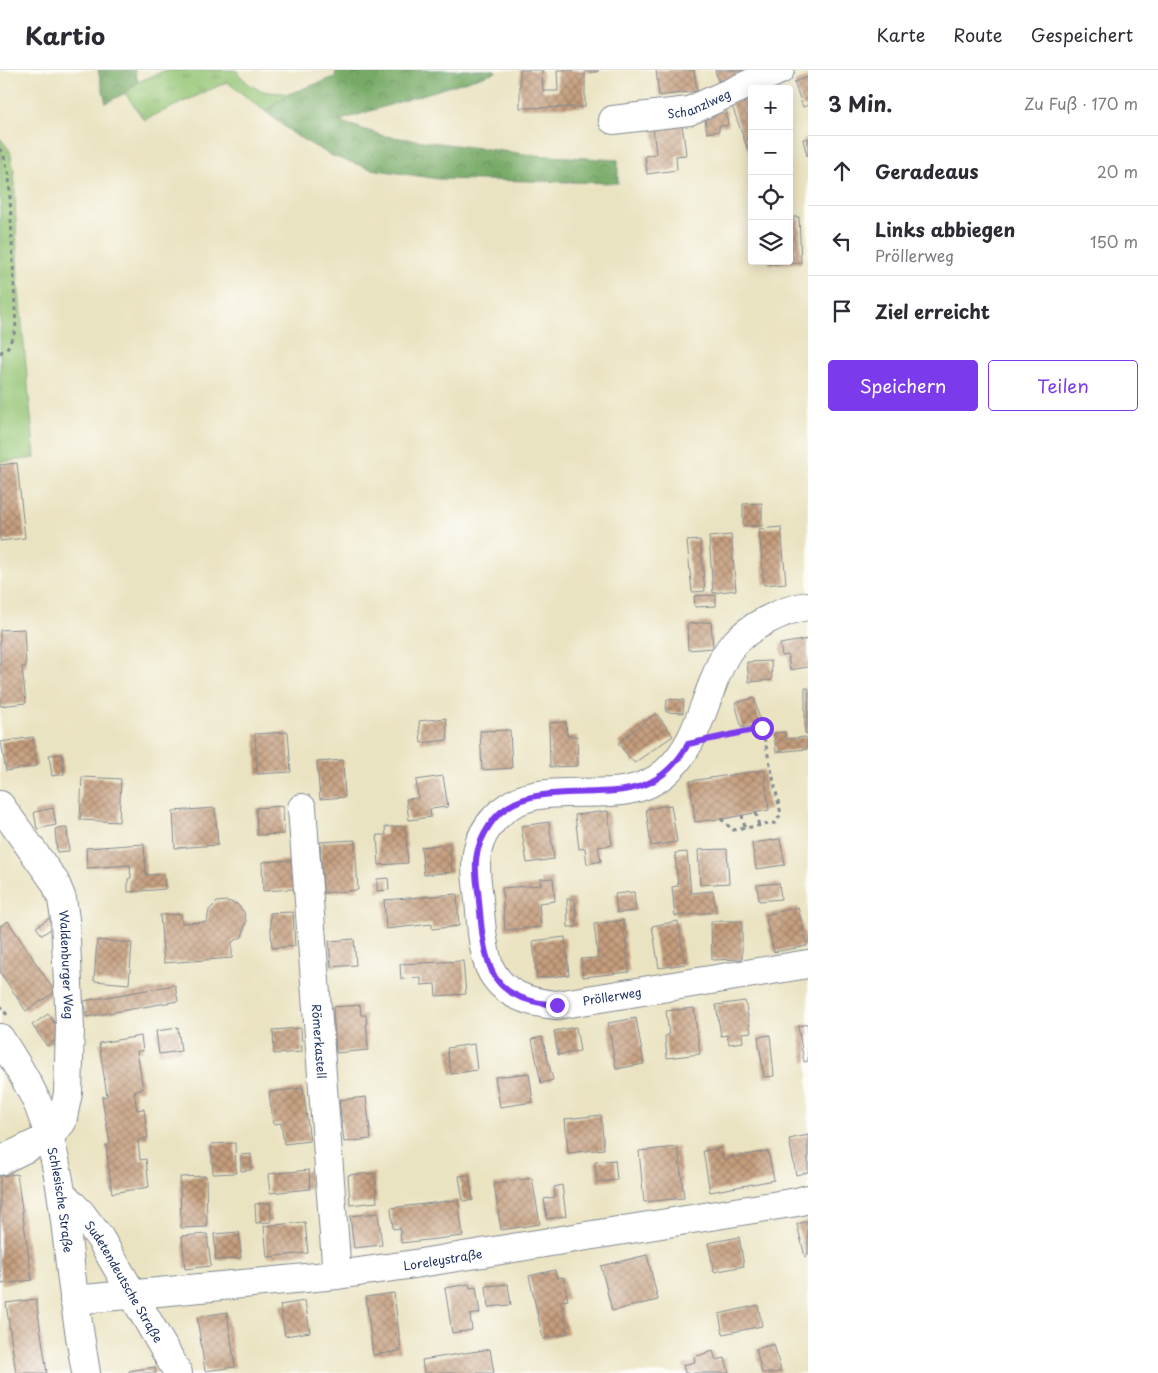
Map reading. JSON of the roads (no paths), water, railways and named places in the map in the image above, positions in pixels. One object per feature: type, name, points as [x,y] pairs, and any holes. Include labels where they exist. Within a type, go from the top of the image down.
[{"type":"street","name":"Schanzlweg","points":[[613,120],[689,111],[780,70]]},
{"type":"street","name":"Pröllerweg","points":[[808,606],[777,614],[752,628],[731,647],[717,672],[694,734],[684,752],[665,773],[646,784],[622,791],[537,795],[519,800],[504,809],[491,822],[482,836],[476,850],[475,869],[485,955],[493,975],[506,989],[521,998],[538,1004],[557,1005],[808,964]]},
{"type":"street","name":"Waldenburger Weg","points":[[0,806],[54,882],[62,899],[65,919],[70,1028],[68,1093],[62,1122],[49,1137]]},
{"type":"street","name":"Römerkastell","points":[[302,808],[337,1275]]},
{"type":"street","name":"Schlesische Straße","points":[[0,1038],[20,1069],[39,1106],[49,1137],[62,1194],[74,1300],[86,1373]]},
{"type":"street","points":[[0,1160],[49,1137]]},
{"type":"street","name":"Sudetendeutsche Straße","points":[[62,1194],[81,1213],[100,1238],[178,1373]]},
{"type":"street","name":"Loreleystraße","points":[[74,1300],[337,1275],[408,1266],[808,1199]]}]
